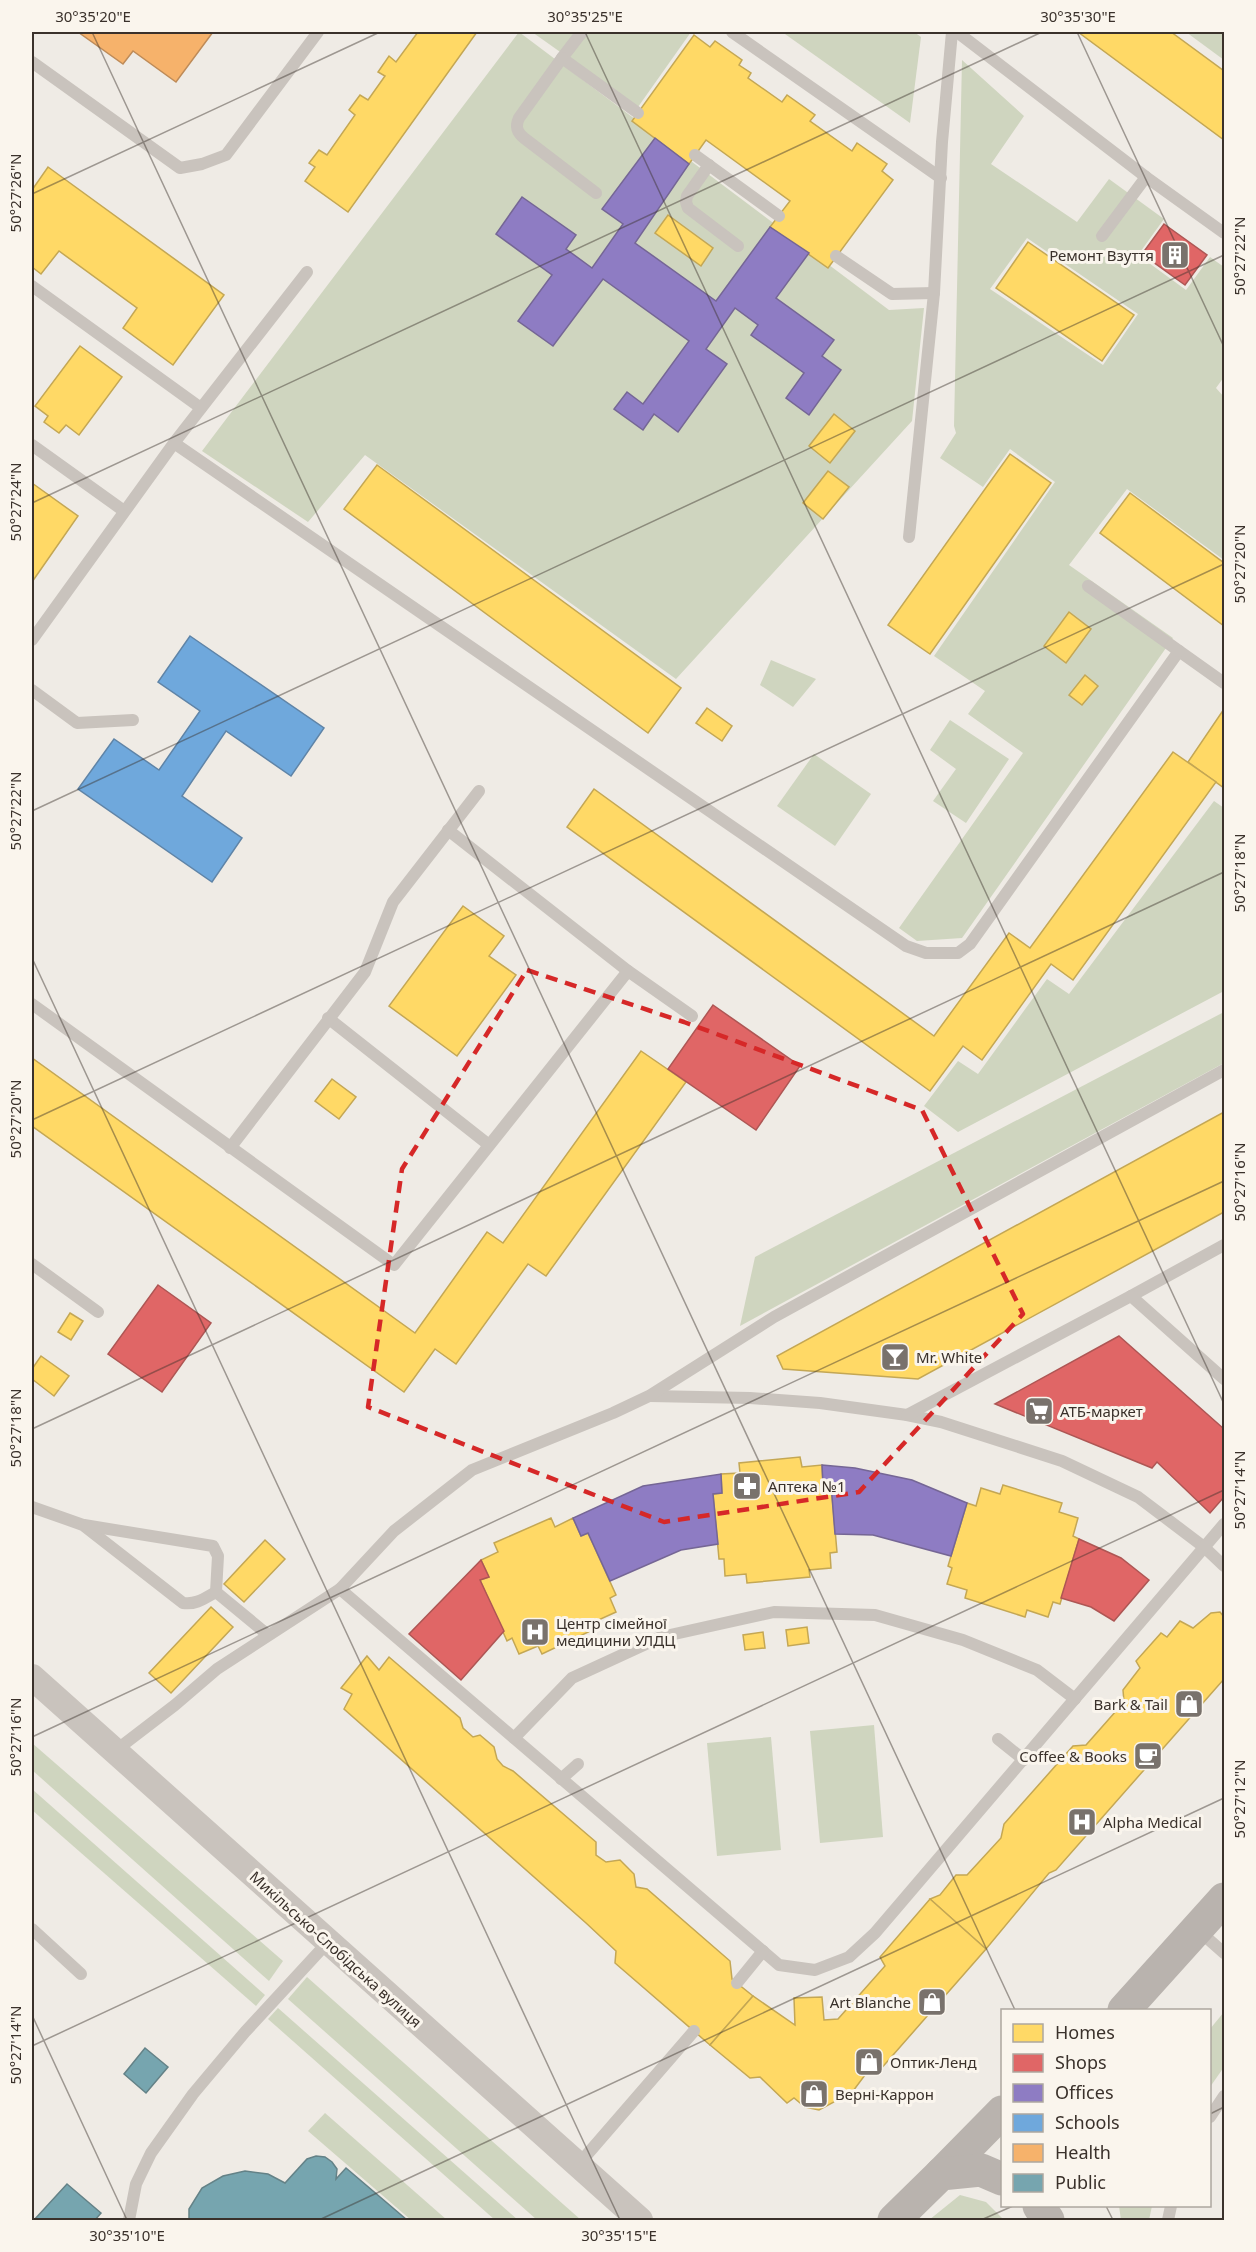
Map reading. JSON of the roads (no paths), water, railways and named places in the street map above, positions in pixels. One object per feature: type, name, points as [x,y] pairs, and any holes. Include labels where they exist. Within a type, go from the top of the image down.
[{"type":"street","name":"Микільсько-Слобідська вулиця","points":[[32,1677],[640,2220]]},
{"type":"street","points":[[1125,2009],[1224,1899]]},
{"type":"street","points":[[894,2220],[1001,2113]]},
{"type":"street","points":[[940,2174],[981,2170],[1001,2179]]},
{"type":"street","points":[[1040,2207],[1048,2220]]},
{"type":"lane","points":[[32,62],[180,168],[202,164],[226,154],[318,32]]},
{"type":"lane","points":[[582,32],[516,125],[518,133],[596,193]]},
{"type":"lane","points":[[732,32],[941,178]]},
{"type":"lane","points":[[909,537],[934,292],[942,142],[952,32]]},
{"type":"lane","points":[[957,32],[1224,234]]},
{"type":"lane","points":[[562,58],[638,113]]},
{"type":"lane","points":[[695,155],[779,216]]},
{"type":"lane","points":[[709,165],[687,196],[688,208],[738,246]]},
{"type":"lane","points":[[1102,236],[1146,177]]},
{"type":"lane","points":[[836,256],[892,294],[934,292]]},
{"type":"lane","points":[[32,640],[174,443],[307,272]]},
{"type":"lane","points":[[32,286],[201,408]]},
{"type":"lane","points":[[174,443],[906,946],[926,953],[958,952],[970,944],[1179,651]]},
{"type":"lane","points":[[32,445],[124,511]]},
{"type":"lane","points":[[1089,586],[1224,683]]},
{"type":"lane","points":[[32,690],[77,723],[133,720]]},
{"type":"lane","points":[[230,1148],[365,972],[393,902],[479,791]]},
{"type":"lane","points":[[448,830],[628,971],[692,1016]]},
{"type":"lane","points":[[32,1004],[394,1265],[628,971]]},
{"type":"lane","points":[[328,1018],[489,1145]]},
{"type":"lane","points":[[115,1751],[217,1669],[340,1589],[394,1531],[472,1470],[649,1396],[774,1317],[1224,1070]]},
{"type":"lane","points":[[907,1415],[1224,1245]]},
{"type":"lane","points":[[32,1264],[98,1312]]},
{"type":"lane","points":[[1131,1296],[1224,1379]]},
{"type":"lane","points":[[649,1396],[750,1398],[820,1403],[941,1422],[1062,1461],[1138,1497],[1204,1547],[1224,1566]]},
{"type":"lane","points":[[32,1508],[83,1525],[213,1546],[218,1556],[216,1592]]},
{"type":"lane","points":[[340,1589],[779,1965],[815,1970],[849,1957],[874,1933],[1224,1524]]},
{"type":"lane","points":[[83,1525],[183,1603],[198,1602],[216,1592]]},
{"type":"lane","points":[[216,1592],[268,1635]]},
{"type":"lane","points":[[514,1738],[572,1678],[661,1636],[774,1612],[875,1616],[963,1640],[1038,1670],[1075,1699]]},
{"type":"lane","points":[[998,1739],[1024,1760]]},
{"type":"lane","points":[[561,1779],[578,1764]]},
{"type":"lane","points":[[32,1929],[81,1974]]},
{"type":"lane","points":[[1198,1929],[1224,1953]]},
{"type":"lane","points":[[129,2220],[136,2184],[151,2153],[193,2094],[245,2032],[328,1942]]},
{"type":"lane","points":[[737,1983],[763,1951]]},
{"type":"lane","points":[[578,2165],[694,2031]]},
{"type":"lane","points":[[1211,2114],[1224,2096]]},
{"type":"place","name":"Ремонт Взуття","points":[[1175,255]]},
{"type":"place","name":"Mr. White","points":[[895,1357]]},
{"type":"place","name":"АТБ-маркет","points":[[1039,1411]]},
{"type":"place","name":"Аптека №1","points":[[747,1486]]},
{"type":"place","name":"Центр сімейної медицини УЛДЦ","points":[[535,1632]]},
{"type":"place","name":"Bark & Tail","points":[[1189,1704]]},
{"type":"place","name":"Coffee & Books","points":[[1148,1756]]},
{"type":"place","name":"Alpha Medical","points":[[1082,1822]]},
{"type":"place","name":"Art Blanche","points":[[932,2002]]},
{"type":"place","name":"Оптик-Ленд","points":[[869,2062]]},
{"type":"place","name":"Верні-Каррон","points":[[814,2094]]}]
